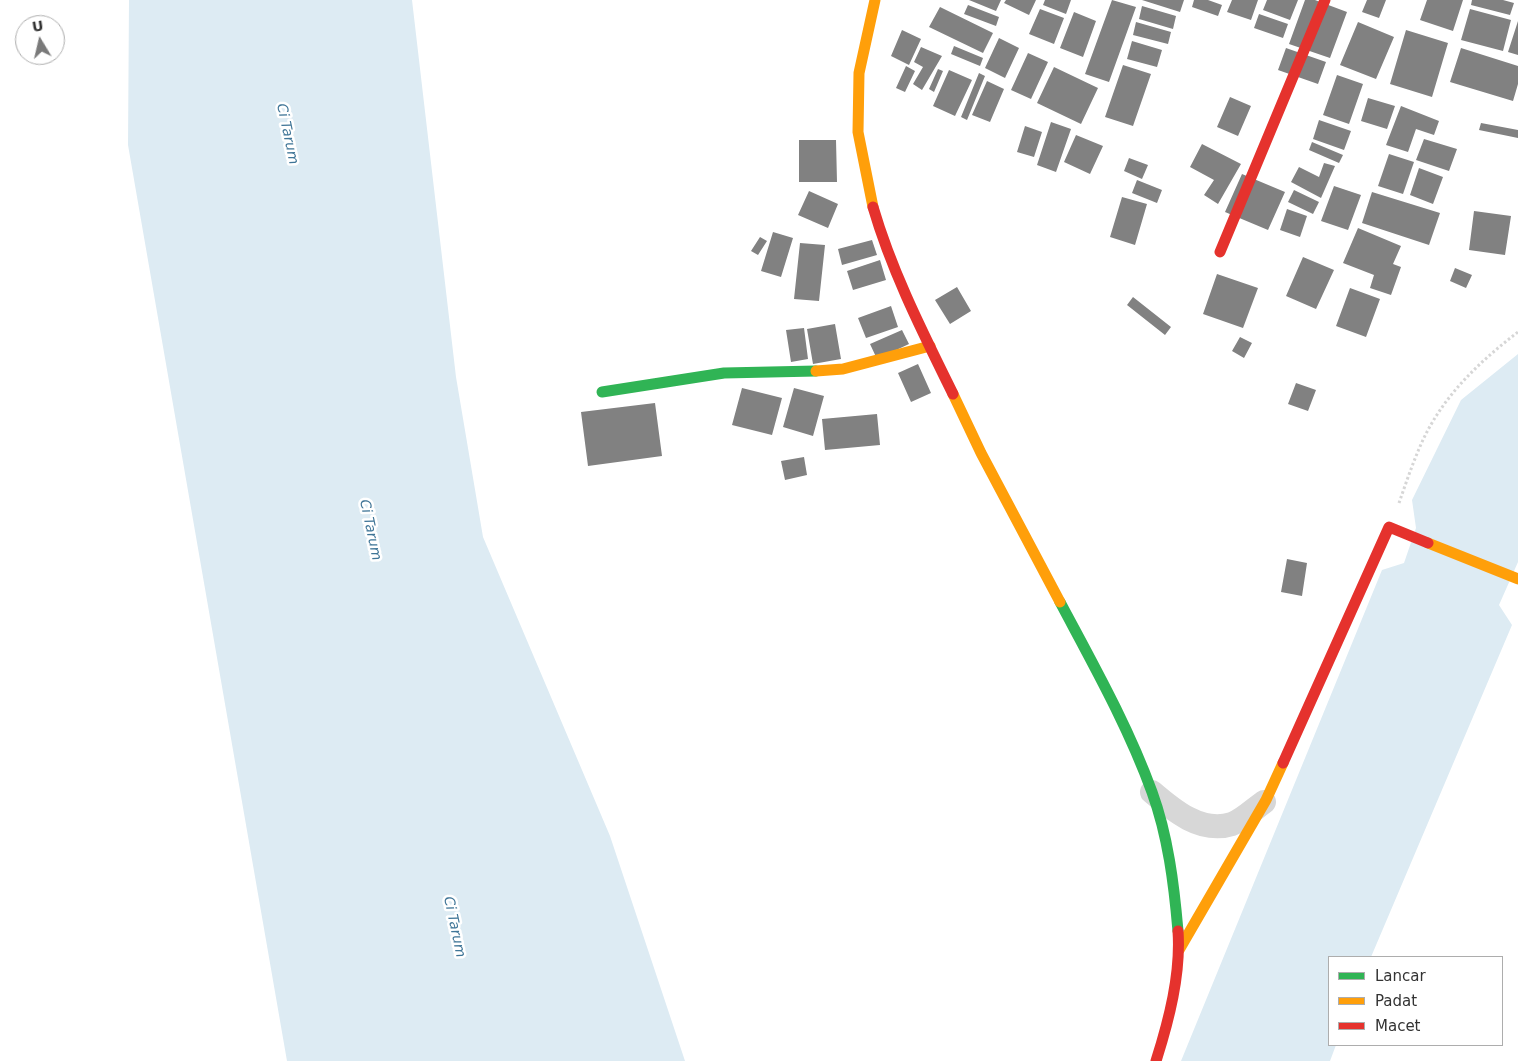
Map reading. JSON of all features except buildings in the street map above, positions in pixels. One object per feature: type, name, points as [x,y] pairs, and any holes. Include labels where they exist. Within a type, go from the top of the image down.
[{"type":"street","points":[[875,0],[859,73],[858,132],[868,191],[881,235],[904,293],[981,453],[1111,699],[1152,792],[1166,844],[1176,897],[1179,950],[1169,1015],[1156,1061]]},
{"type":"street","points":[[1220,252],[1325,0]]},
{"type":"street","points":[[602,392],[715,374],[786,374],[842,369],[930,346]]},
{"type":"street","points":[[1179,950],[1266,800],[1390,527],[1518,579]]},
{"type":"street","points":[[1152,792],[1176,812],[1208,825],[1232,824],[1266,800]]},
{"type":"path","points":[[1390,527],[1422,441],[1440,410],[1485,357],[1518,332]]},
{"type":"water","name":"Ci Tarum","points":[[129,0],[412,0],[456,377],[483,537],[610,836],[685,1061],[287,1061],[128,145]]},
{"type":"water","points":[[1518,354],[1518,562],[1499,605],[1512,625],[1371,956],[1328,956],[1328,1046],[1336,1046],[1330,1061],[1181,1061],[1382,570],[1404,563],[1416,528],[1412,500],[1461,400]]},
{"type":"traffic: fast","points":[[602,392],[724,373],[816,371]]},
{"type":"traffic: fast","points":[[1060,602],[1121,719],[1152,792],[1170,860],[1178,931]]},
{"type":"traffic: slow","points":[[873,207],[858,132],[859,73],[875,0]]},
{"type":"traffic: slow","points":[[816,371],[843,369],[930,346]]},
{"type":"traffic: slow","points":[[953,394],[981,453],[1060,602]]},
{"type":"traffic: slow","points":[[1428,543],[1518,579]]},
{"type":"traffic: slow","points":[[1179,950],[1266,800],[1283,763]]},
{"type":"traffic: jam","points":[[1220,252],[1325,0]]},
{"type":"traffic: jam","points":[[873,207],[899,279],[953,394]]},
{"type":"traffic: jam","points":[[1283,763],[1389,527],[1428,543]]},
{"type":"traffic: jam","points":[[1156,1061],[1176,980],[1178,931]]}]
